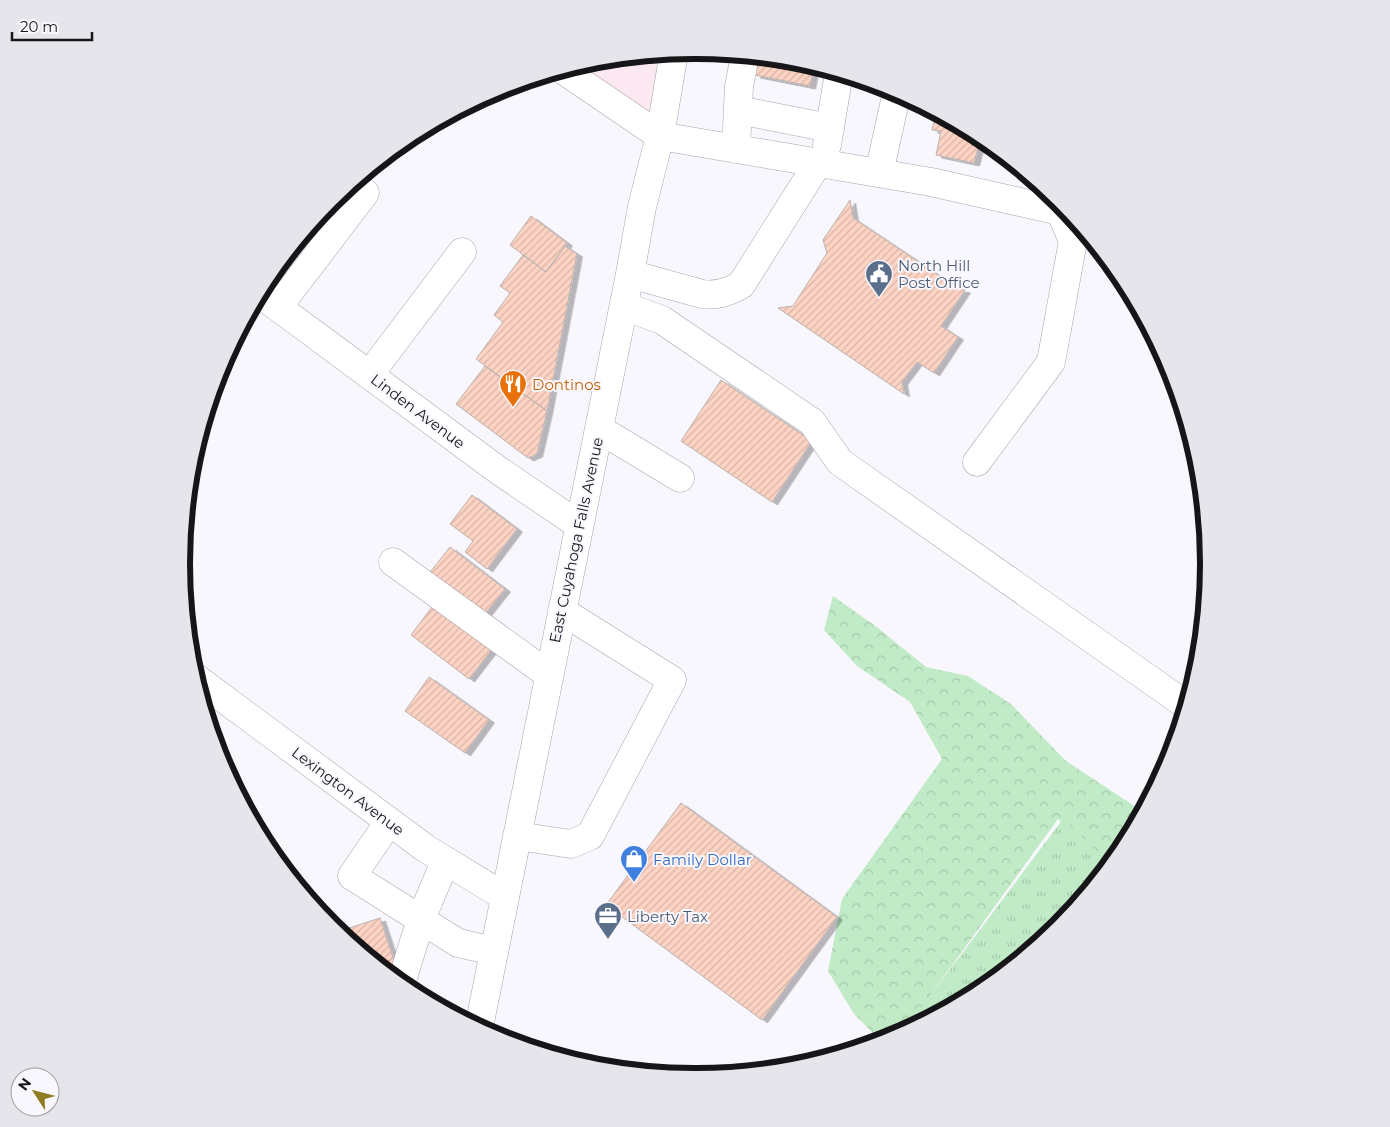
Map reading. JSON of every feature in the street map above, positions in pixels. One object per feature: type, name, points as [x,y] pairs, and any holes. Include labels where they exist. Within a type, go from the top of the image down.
[{"type":"street","name":"East Cuyahoga Falls Avenue","points":[[480,1020],[624,306],[642,207],[660,136],[673,60]]},
{"type":"street","points":[[736,149],[739,87],[744,61]]},
{"type":"street","points":[[570,75],[660,136],[931,182],[1054,209]]},
{"type":"street","points":[[630,274],[711,296],[730,291],[741,285],[821,164],[830,128],[838,80]]},
{"type":"street","points":[[879,173],[895,100]]},
{"type":"street","points":[[738,110],[830,128]]},
{"type":"street","points":[[269,300],[365,193]]},
{"type":"street","points":[[977,462],[1051,362],[1073,241],[1068,225]]},
{"type":"street","points":[[369,375],[462,252]]},
{"type":"street","name":"Linden Avenue","points":[[269,300],[498,470],[579,525]]},
{"type":"street","points":[[624,306],[662,320],[812,422],[840,462],[1181,701]]},
{"type":"street","points":[[599,429],[680,478]]},
{"type":"street","points":[[392,562],[549,675]]},
{"type":"street","points":[[517,836],[571,844],[590,836],[672,680],[562,611]]},
{"type":"street","name":"Lexington Avenue","points":[[205,685],[445,862],[505,897]]},
{"type":"street","points":[[389,822],[352,876],[458,943],[494,951]]},
{"type":"street","points":[[404,975],[421,919],[445,862]]},
{"type":"shaded area","points":[[673,60],[660,136],[570,75],[629,63]]},
{"type":"green space","points":[[833,596],[878,628],[926,667],[968,676],[1011,704],[1066,761],[1137,808],[1104,859],[1058,819],[922,1007],[925,1012],[875,1035],[854,1014],[828,971],[842,899],[942,759],[910,702],[857,666],[824,630]]},
{"type":"green space","points":[[1063,819],[1105,858],[1074,896],[1028,943],[1002,964],[947,1001],[925,1013],[921,1008]]},
{"type":"building","points":[[758,63],[813,73],[810,86],[755,75]]},
{"type":"building","points":[[934,120],[978,146],[974,163],[936,155],[941,131],[932,130]]},
{"type":"building","name":"North Hill Post Office","points":[[850,200],[853,218],[959,289],[965,290],[941,326],[958,337],[934,373],[917,362],[902,382],[904,394],[778,308],[793,306],[827,253],[823,240]]},
{"type":"building","points":[[531,216],[567,243],[546,272],[510,245]]},
{"type":"building","points":[[565,246],[577,254],[547,411],[476,359],[503,322],[494,315],[510,293],[500,286],[523,255],[546,272]]},
{"type":"building","points":[[485,366],[547,411],[537,454],[528,458],[456,404]]},
{"type":"building","points":[[721,380],[812,441],[772,502],[681,441]]},
{"type":"building","points":[[472,495],[517,529],[487,569],[465,552],[473,541],[450,524]]},
{"type":"building","points":[[450,547],[505,589],[478,623],[423,581]]},
{"type":"building","points":[[438,599],[496,644],[469,679],[411,635]]},
{"type":"building","points":[[429,677],[489,720],[465,753],[405,711]]},
{"type":"building","points":[[681,803],[837,917],[762,1020],[606,905]]},
{"type":"building","points":[[380,918],[396,967],[393,968],[388,964],[347,929]]},
{"type":"place","name":"North Hill Post Office","points":[[879,298]]},
{"type":"place","name":"Dontinos","points":[[513,408]]},
{"type":"place","name":"Family Dollar","points":[[634,883]]},
{"type":"place","name":"Liberty Tax","points":[[608,940]]}]
